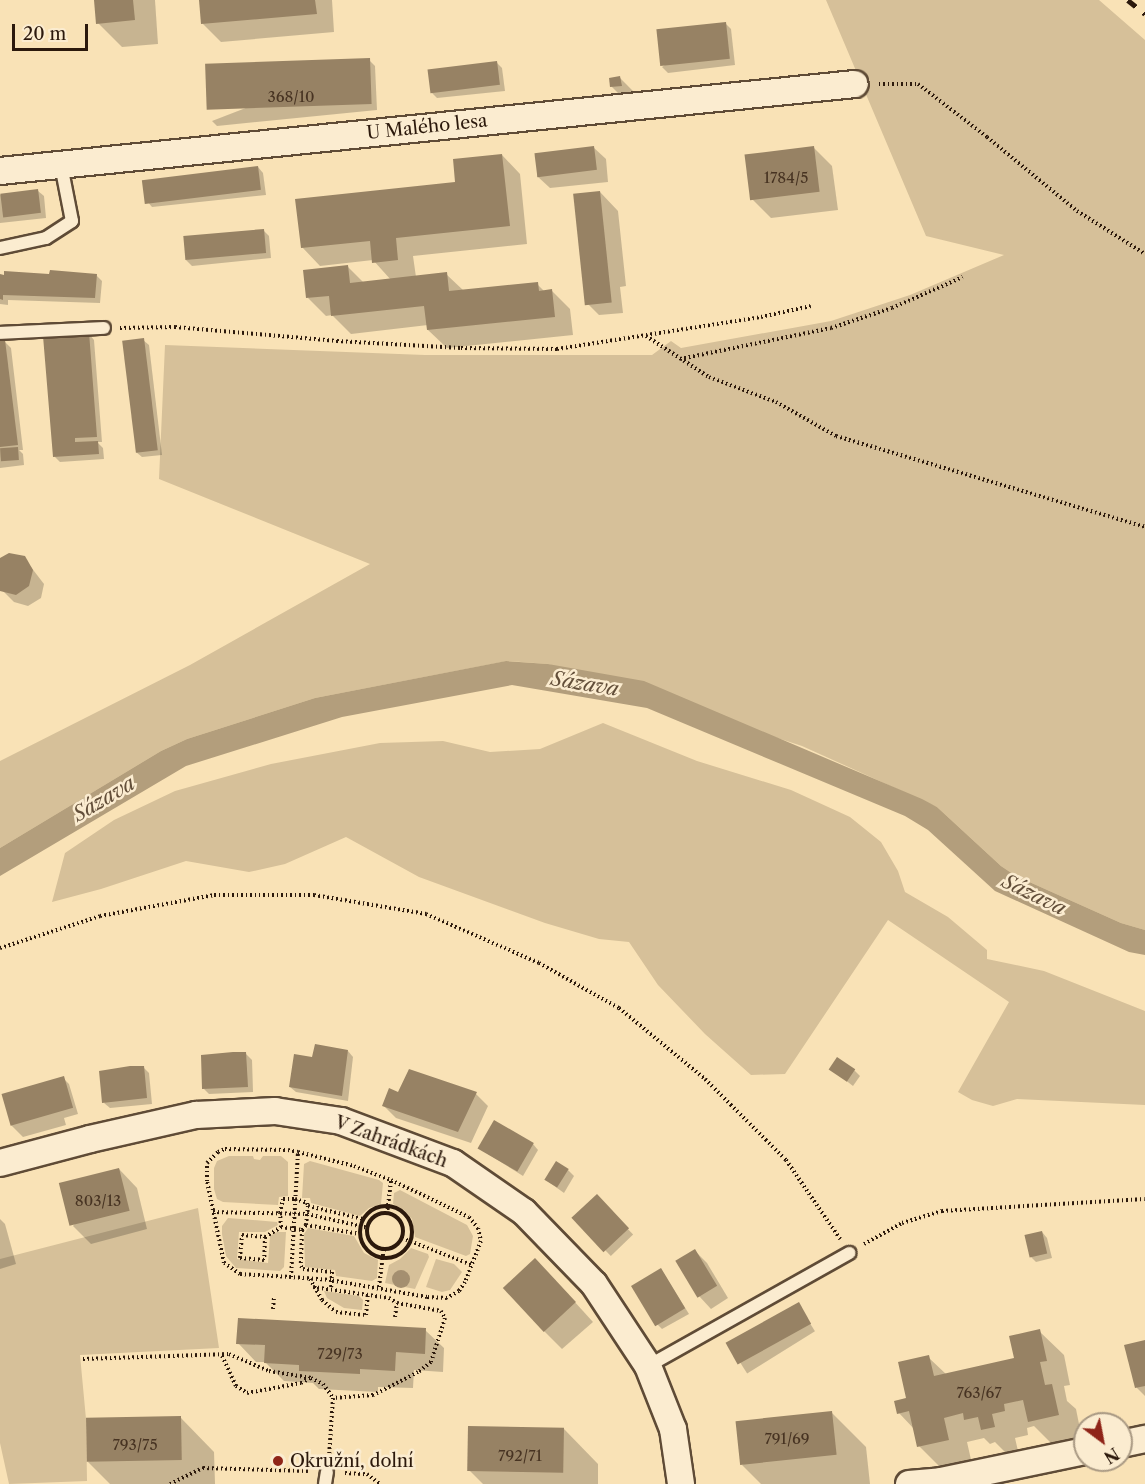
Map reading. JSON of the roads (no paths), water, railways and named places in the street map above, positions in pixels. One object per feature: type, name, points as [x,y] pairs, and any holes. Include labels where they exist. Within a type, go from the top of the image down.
[{"type":"street","name":"U Malého lesa","points":[[0,171],[855,84]]},
{"type":"street","name":"V Zahrádkách","points":[[0,1163],[90,1139],[196,1115],[275,1111],[341,1121],[453,1163],[524,1212],[594,1284],[648,1366],[674,1429],[681,1484]]},
{"type":"street","points":[[909,1484],[941,1481],[1073,1454]]},
{"type":"lane","points":[[0,248],[46,238],[72,221],[61,165]]},
{"type":"lane","points":[[0,333],[104,328]]},
{"type":"lane","points":[[648,1366],[849,1253]]},
{"type":"water","name":"Sázava","points":[[506,661],[548,664],[644,681],[922,799],[937,807],[1001,866],[1016,876],[1121,923],[1145,930],[1145,955],[1129,952],[995,891],[928,830],[905,816],[647,708],[512,685],[342,717],[186,766],[0,876],[0,848],[161,751],[187,739],[315,698]]},
{"type":"railway","points":[[1128,0],[1145,14]]},
{"type":"place","name":"Okružní, dolní","points":[[278,1461]]}]
